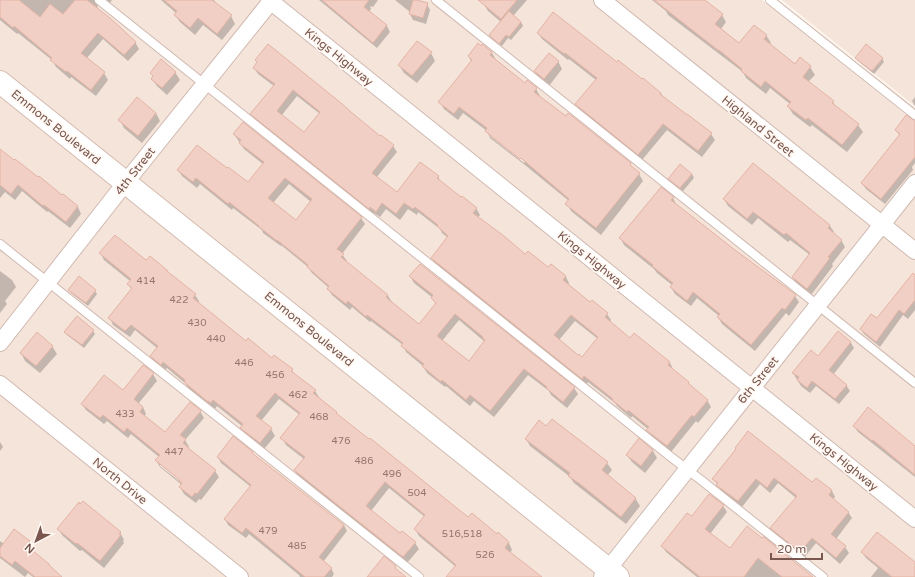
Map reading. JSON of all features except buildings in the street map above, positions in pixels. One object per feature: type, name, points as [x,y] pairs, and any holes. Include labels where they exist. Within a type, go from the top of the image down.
[{"type":"street","name":"4th Street","points":[[0,343],[270,0]]},
{"type":"street","name":"Kings Highway","points":[[270,0],[915,519]]},
{"type":"street","name":"Highland Street","points":[[602,0],[915,251]]},
{"type":"street","name":"Emmons Boulevard","points":[[0,82],[126,182],[610,574]]},
{"type":"street","name":"6th Street","points":[[610,574],[687,469],[915,183]]},
{"type":"street","name":"North Drive","points":[[0,384],[240,577]]},
{"type":"lane","points":[[99,0],[823,577]]},
{"type":"lane","points":[[436,0],[915,383]]},
{"type":"lane","points":[[770,0],[915,115]]},
{"type":"lane","points":[[0,244],[419,577]]},
{"type":"shaded area","points":[[0,0],[762,0],[915,122],[915,577],[0,577]]},
{"type":"shaded area","points":[[782,0],[915,0],[915,106]]}]
